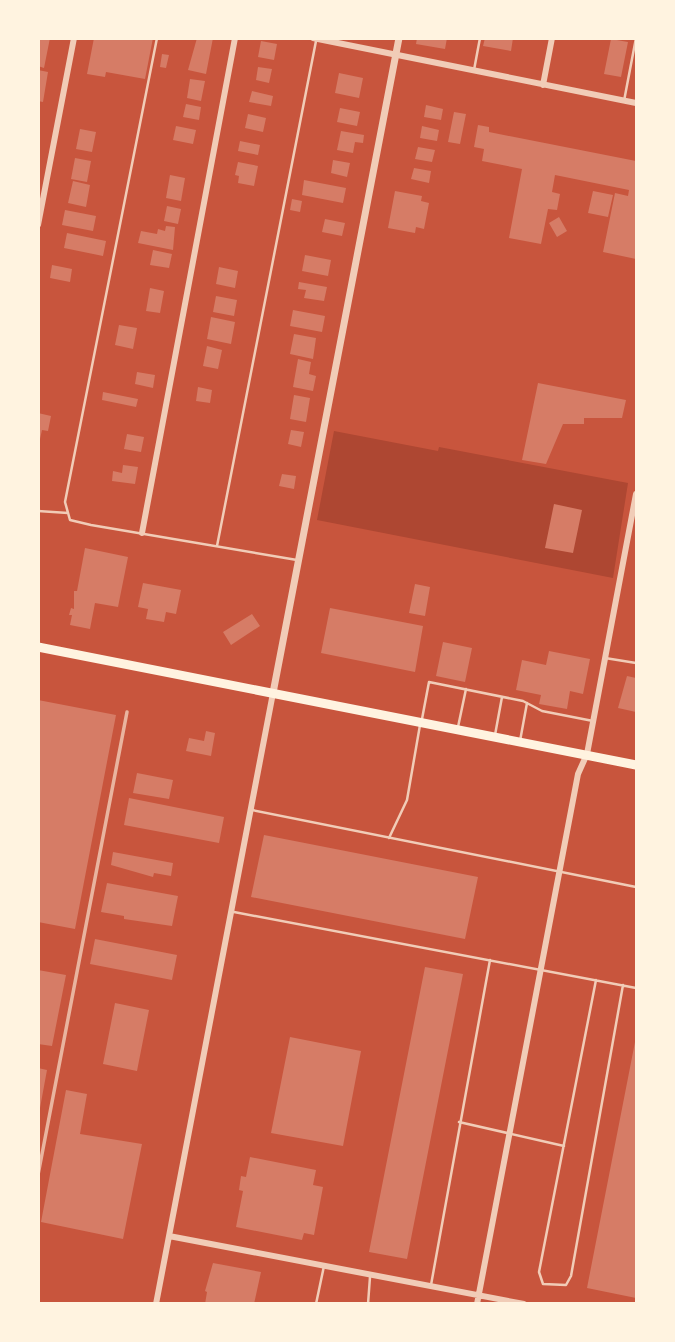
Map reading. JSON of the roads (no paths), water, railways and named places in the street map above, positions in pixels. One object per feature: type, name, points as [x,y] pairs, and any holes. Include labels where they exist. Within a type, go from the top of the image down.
[{"type":"main road","points":[[38,647],[636,765]]},
{"type":"street","points":[[38,225],[74,38]]},
{"type":"street","points":[[142,533],[235,38]]},
{"type":"street","points":[[156,1304],[399,38]]},
{"type":"street","points":[[543,85],[552,38]]},
{"type":"street","points":[[315,39],[636,103]]},
{"type":"street","points":[[477,1304],[578,774],[587,754],[636,495]]},
{"type":"street","points":[[169,1236],[524,1304]]},
{"type":"lane","points":[[157,38],[65,502],[71,520],[91,525],[299,560]]},
{"type":"lane","points":[[474,71],[480,38]]},
{"type":"lane","points":[[624,101],[636,38]]},
{"type":"lane","points":[[217,546],[315,39]]},
{"type":"lane","points":[[38,511],[68,513]]},
{"type":"lane","points":[[605,658],[636,663]]},
{"type":"lane","points":[[389,838],[407,800],[429,682],[502,697],[542,710],[593,721]]},
{"type":"lane","points":[[458,729],[466,689]]},
{"type":"lane","points":[[495,736],[502,697]]},
{"type":"lane","points":[[520,741],[527,703]]},
{"type":"lane","points":[[251,809],[636,887]]},
{"type":"lane","points":[[231,911],[636,988]]},
{"type":"lane","points":[[431,1285],[490,960]]},
{"type":"lane","points":[[596,980],[539,1272],[543,1284],[566,1285],[571,1276],[623,985]]},
{"type":"lane","points":[[459,1122],[564,1146]]},
{"type":"lane","points":[[316,1304],[324,1265]]},
{"type":"lane","points":[[368,1304],[371,1274]]},
{"type":"railway","points":[[38,1175],[127,712]]}]
